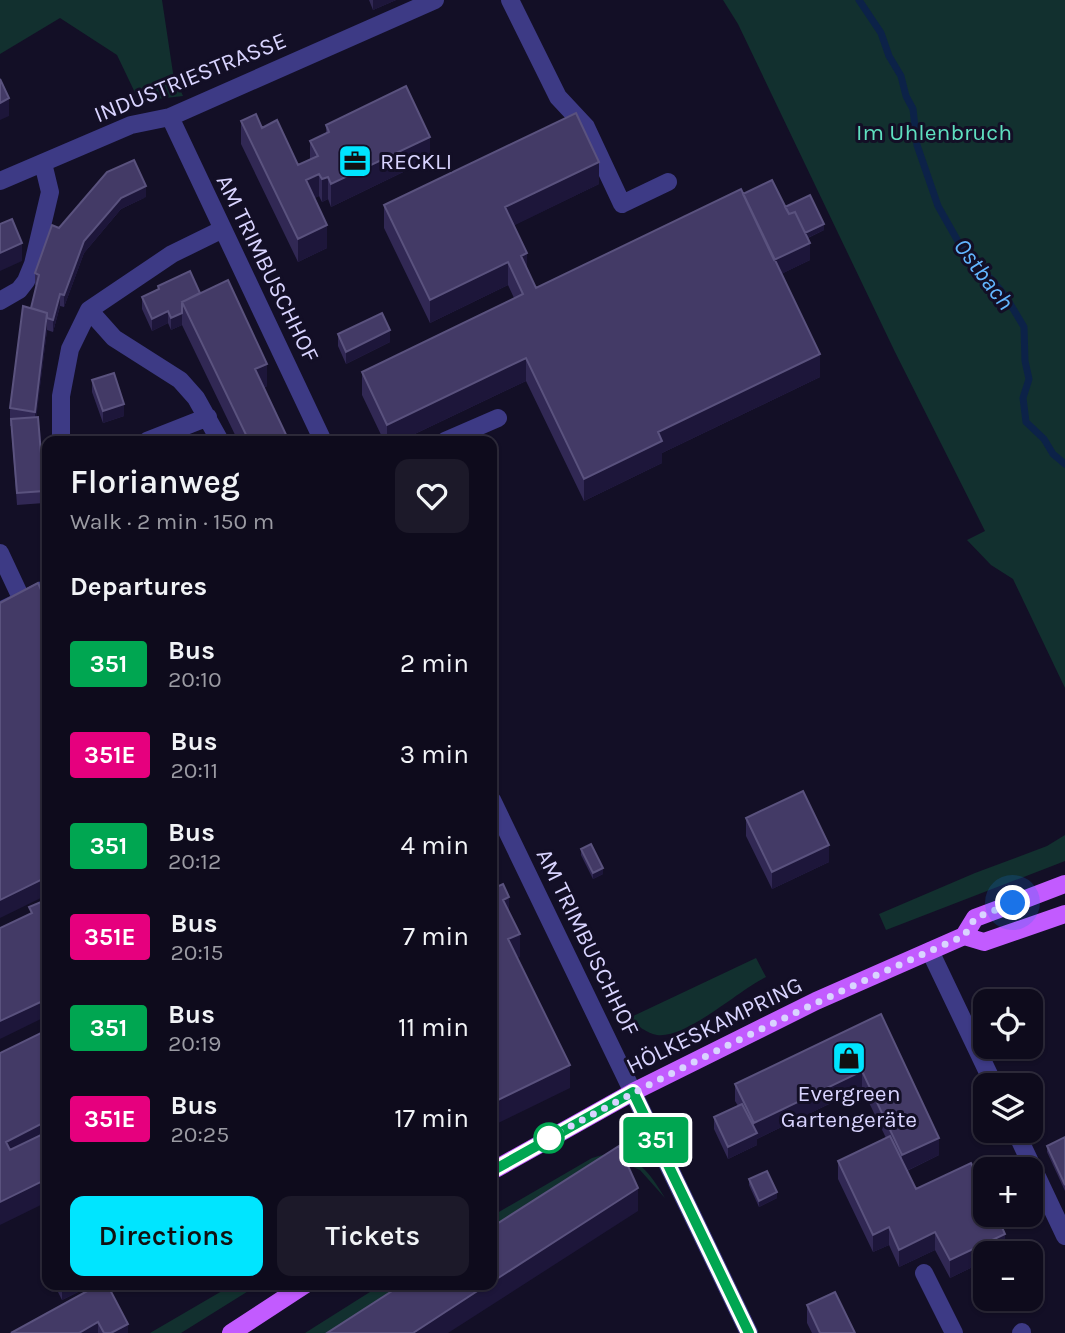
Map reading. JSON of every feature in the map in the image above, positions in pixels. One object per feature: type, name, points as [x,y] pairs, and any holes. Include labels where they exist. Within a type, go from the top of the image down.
[{"type":"main road","name":"HÖLKESKAMPRING","points":[[497,1168],[633,1092],[816,1001],[964,936],[975,918],[1065,884]]},
{"type":"main road","name":"HÖLKESKAMPRING","points":[[964,936],[984,942],[1065,914]]},
{"type":"main road","points":[[231,1333],[297,1290]]},
{"type":"street","name":"INDUSTRIESTRASSE","points":[[0,181],[131,125],[170,117],[435,0]]},
{"type":"street","points":[[510,0],[558,97],[586,127],[622,204],[668,182]]},
{"type":"street","name":"AM TRIMBUSCHHOF","points":[[170,117],[221,230],[321,436]]},
{"type":"street","points":[[0,302],[19,290],[33,264],[50,192],[43,163]]},
{"type":"street","points":[[61,436],[61,396],[70,349],[89,310],[172,254],[221,230]]},
{"type":"street","points":[[89,310],[114,338],[180,380],[196,398],[218,436]]},
{"type":"street","points":[[160,436],[208,417]]},
{"type":"street","points":[[457,436],[498,418]]},
{"type":"street","points":[[0,553],[22,600]]},
{"type":"street","points":[[0,611],[42,590]]},
{"type":"street","name":"AM TRIMBUSCHHOF","points":[[498,829],[633,1092],[749,1333]]},
{"type":"street","points":[[930,951],[988,1073]]},
{"type":"street","points":[[1021,1143],[1065,1236]]},
{"type":"street","points":[[924,1273],[954,1333]]},
{"type":"green space","points":[[0,0],[162,0],[173,73],[183,96],[139,101],[117,55],[60,18],[0,54]]},
{"type":"green space","name":"Im Uhlenbruch","points":[[723,0],[1065,0],[1065,688],[1013,579],[991,565],[967,540],[985,531],[895,352],[738,24]]},
{"type":"green space","points":[[1065,835],[1065,861],[886,930],[879,914],[1047,846]]},
{"type":"green space","points":[[756,958],[766,977],[697,1022],[669,1034],[657,1035],[645,1031],[629,1018]]},
{"type":"green space","points":[[606,1154],[617,1155],[635,1162],[654,1180],[665,1198],[640,1170],[622,1162],[497,1233],[497,1213],[592,1158]]},
{"type":"green space","points":[[224,1290],[250,1290],[181,1333],[150,1333]]},
{"type":"green space","points":[[373,1290],[407,1290],[339,1333],[305,1333]]},
{"type":"building","points":[[0,79],[9,98],[0,103]]},
{"type":"building","points":[[406,86],[430,137],[331,184],[328,177],[322,179],[319,174],[306,180],[327,225],[298,239],[241,121],[256,114],[262,128],[277,120],[298,165],[318,156],[310,141],[329,132],[326,125]]},
{"type":"building","points":[[576,113],[599,162],[505,207],[527,253],[521,256],[536,288],[741,189],[820,354],[658,432],[662,441],[584,479],[526,358],[387,425],[362,372],[523,294],[508,262],[430,300],[384,205]]},
{"type":"building","points":[[134,160],[146,186],[121,198],[84,241],[64,295],[60,294],[53,320],[47,318],[47,313],[31,308],[39,275],[35,273],[52,225],[59,228],[107,172]]},
{"type":"building","points":[[772,180],[789,214],[795,212],[810,243],[774,260],[743,194]]},
{"type":"building","points":[[810,195],[824,224],[805,233],[795,212],[789,214],[785,207]]},
{"type":"building","points":[[12,219],[22,243],[0,253],[0,224]]},
{"type":"building","points":[[190,271],[200,293],[182,302],[182,313],[171,318],[168,311],[152,319],[142,297]]},
{"type":"building","points":[[228,280],[267,364],[255,369],[287,436],[247,436],[182,302]]},
{"type":"building","points":[[23,306],[47,313],[35,412],[10,408]]},
{"type":"building","points":[[382,313],[390,330],[346,352],[338,334]]},
{"type":"building","points":[[114,373],[124,404],[103,411],[92,380]]},
{"type":"building","points":[[38,417],[42,491],[17,493],[11,419]]},
{"type":"building","points":[[38,583],[42,592],[42,879],[0,900],[0,603]]},
{"type":"building","points":[[803,791],[829,845],[772,872],[746,818]]},
{"type":"building","points":[[591,844],[603,868],[593,873],[581,849]]},
{"type":"building","points":[[503,884],[509,897],[503,900],[520,934],[508,939],[570,1065],[497,1101],[497,887]]},
{"type":"building","points":[[42,904],[42,1001],[0,1021],[0,928],[32,913],[29,907]]},
{"type":"building","points":[[881,1014],[939,1138],[902,1155],[862,1071],[754,1123],[735,1084]]},
{"type":"building","points":[[42,1032],[42,1124],[6,1142],[10,1150],[42,1134],[42,1181],[0,1202],[0,1053]]},
{"type":"building","points":[[742,1104],[757,1133],[728,1147],[714,1117]]},
{"type":"building","points":[[890,1136],[916,1189],[971,1163],[973,1227],[1002,1227],[1005,1234],[990,1241],[973,1241],[973,1249],[950,1260],[935,1232],[899,1250],[889,1227],[873,1235],[838,1161]]},
{"type":"building","points":[[1065,1137],[1065,1185],[1047,1146]]},
{"type":"building","points":[[619,1146],[638,1188],[497,1279],[497,1224]]},
{"type":"building","points":[[767,1171],[777,1192],[759,1201],[749,1179]]},
{"type":"building","points":[[89,1290],[110,1290],[128,1324],[111,1333],[104,1333],[98,1322],[79,1333],[11,1333]]},
{"type":"building","points":[[394,1290],[479,1290],[413,1333],[327,1333]]},
{"type":"building","points":[[835,1292],[855,1333],[820,1333],[807,1305]]},
{"type":"waterway","name":"Ostbach","points":[[859,0],[881,33],[889,56],[901,76],[906,96],[913,109],[917,145],[938,206],[968,259],[992,280],[1024,327],[1025,361],[1029,379],[1023,398],[1026,422],[1065,464]]},
{"type":"bus line","name":"351","points":[[497,1168],[633,1092],[749,1333]]},
{"type":"place","name":"RECKLI","points":[[355,161]]},
{"type":"place","name":"Evergreen Gartengeräte","points":[[849,1058]]},
{"type":"route","points":[[549,1138],[633,1092],[816,1001],[964,936],[975,918],[1013,903]]}]
